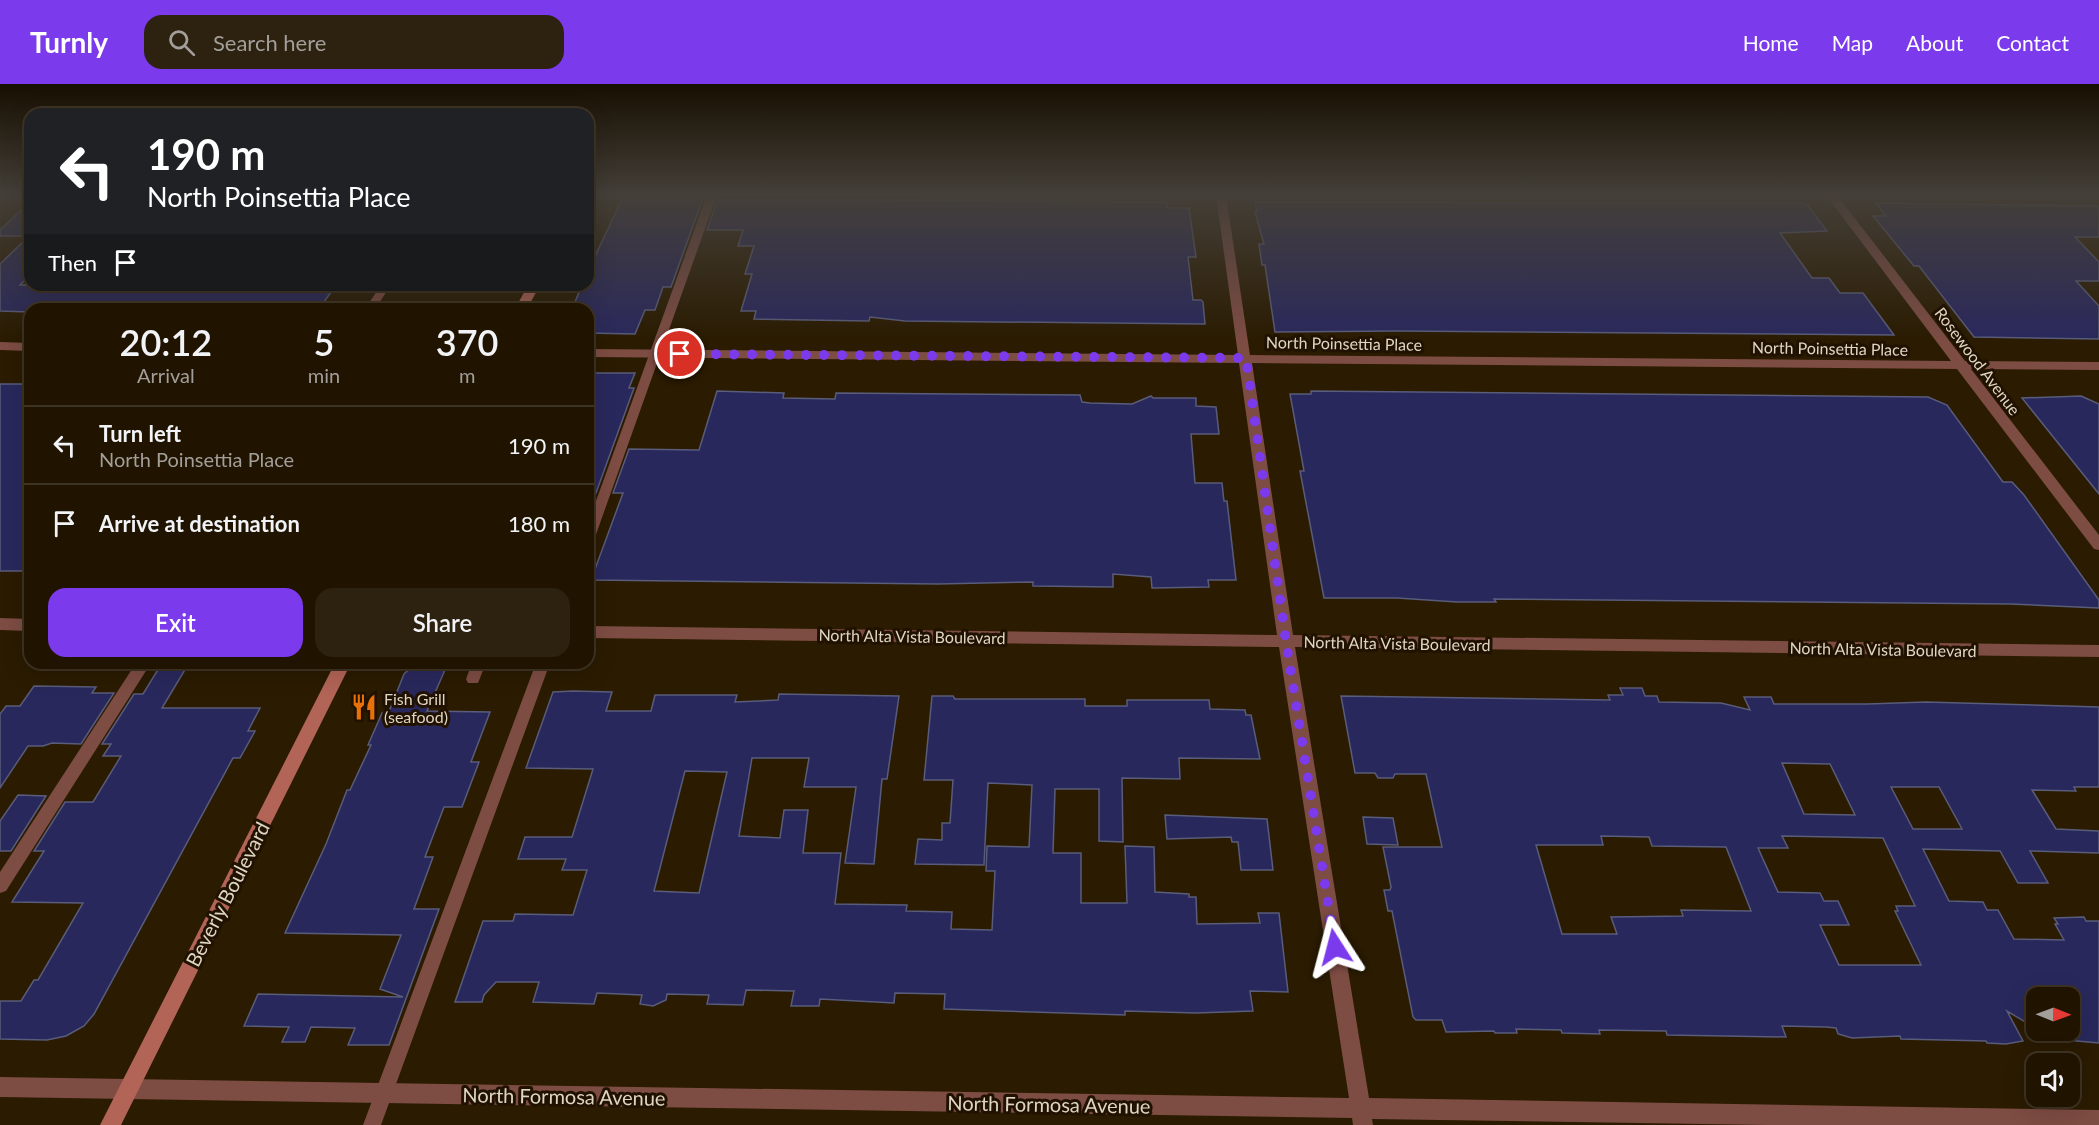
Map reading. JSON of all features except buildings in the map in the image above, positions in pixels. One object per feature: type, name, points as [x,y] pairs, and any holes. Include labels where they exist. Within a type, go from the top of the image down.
[{"type":"main road","name":"Beverly Boulevard","points":[[110,1125],[340,669]]},
{"type":"street","points":[[1228,244],[1286,642],[1362,1117]]},
{"type":"street","name":"Rosewood Avenue","points":[[1868,244],[2099,546]]},
{"type":"street","points":[[0,346],[24,347]]},
{"type":"street","name":"North Poinsettia Place","points":[[594,353],[2099,366]]},
{"type":"street","points":[[0,624],[24,625]]},
{"type":"street","name":"North Alta Vista Boulevard","points":[[594,632],[2099,651]]},
{"type":"street","name":"North Formosa Avenue","points":[[2,1090],[129,1088],[384,1092],[1362,1117],[2099,1120]]},
{"type":"lane","points":[[594,524],[695,244]]},
{"type":"lane","points":[[0,886],[140,669]]},
{"type":"lane","points":[[473,679],[477,669]]},
{"type":"lane","points":[[372,1125],[541,669]]},
{"type":"place","name":"Fish Grill (seafood)","points":[[364,707]]},
{"type":"route","points":[[680,354],[1246,358],[1286,642],[1335,947]]}]
